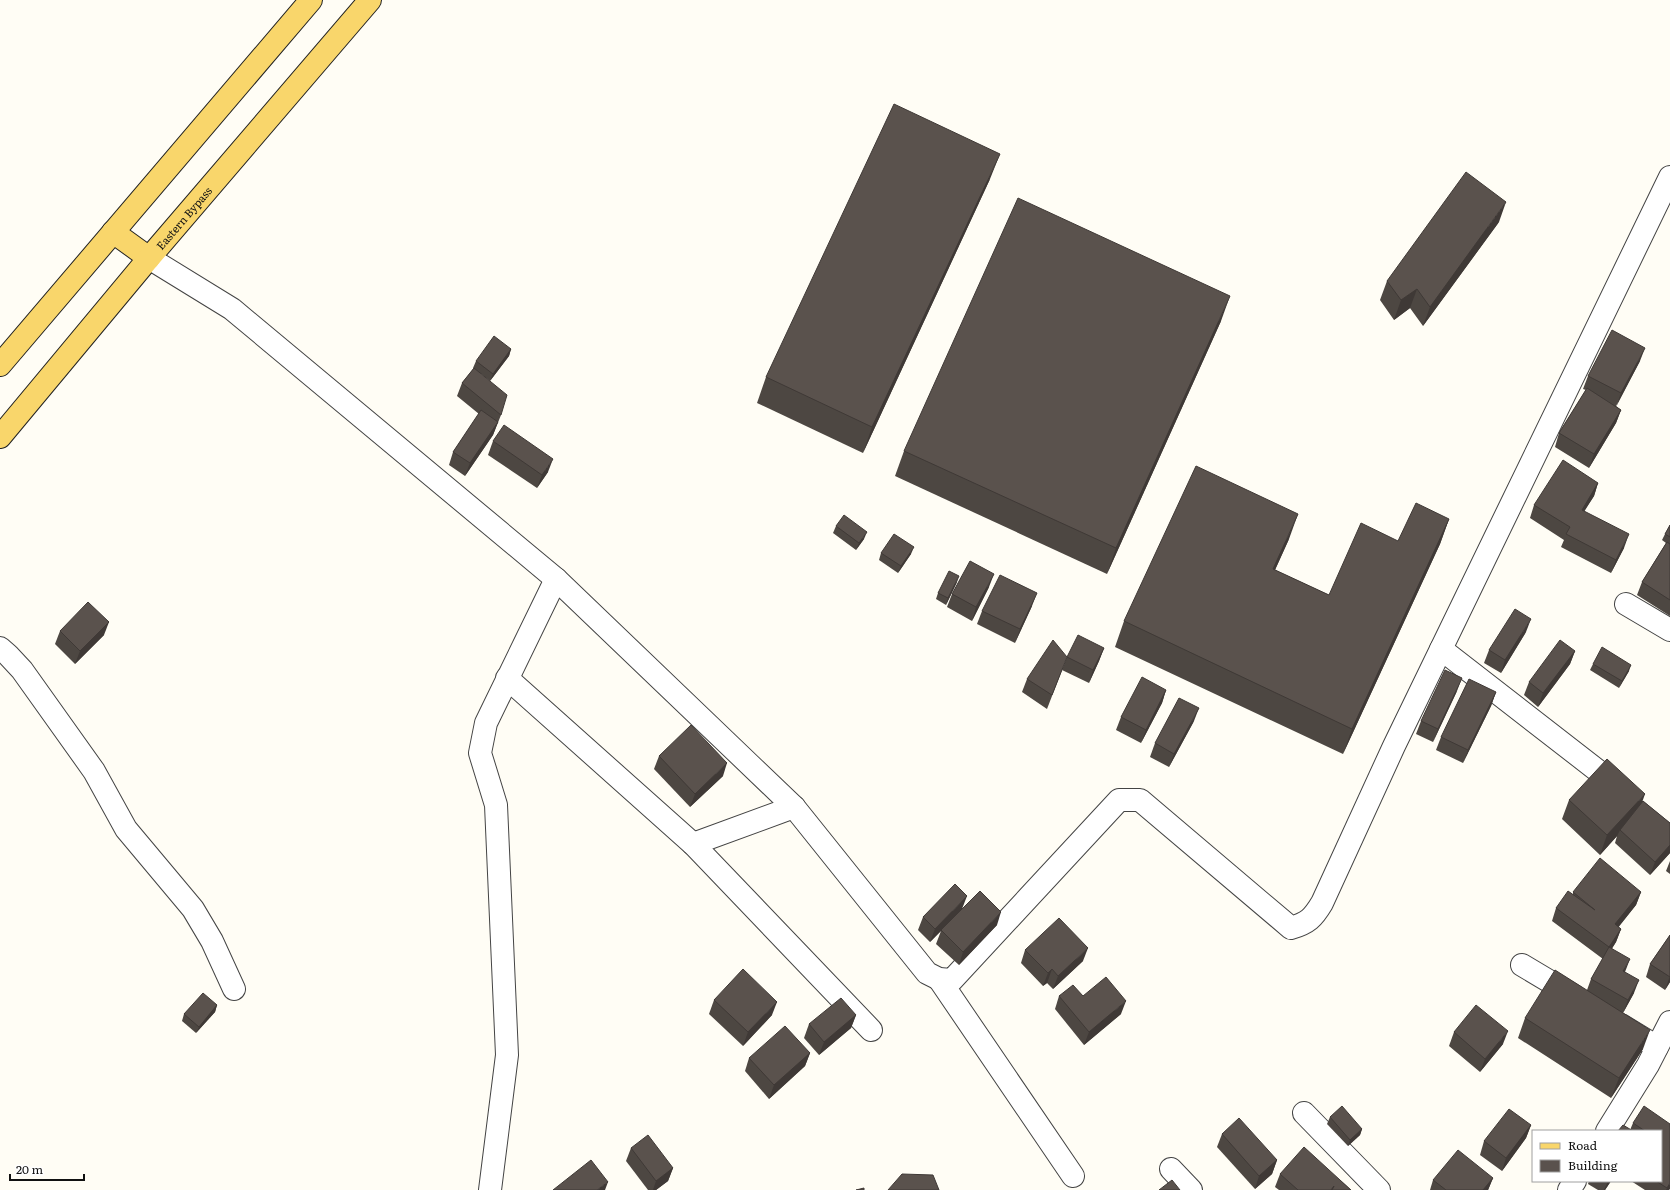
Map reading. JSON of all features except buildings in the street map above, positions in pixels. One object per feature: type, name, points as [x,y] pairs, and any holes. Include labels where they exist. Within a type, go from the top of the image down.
[{"type":"main road","points":[[0,365],[311,0]]},
{"type":"main road","name":"Eastern Bypass","points":[[0,437],[149,258],[370,0]]},
{"type":"main road","points":[[113,232],[149,258]]},
{"type":"street","points":[[149,258],[232,309],[556,579],[794,807],[928,973],[939,979],[952,980],[1119,800],[1140,800],[1290,928],[1304,924],[1314,916],[1322,902],[1394,746],[1670,177]]},
{"type":"street","points":[[490,1190],[507,1055],[496,806],[480,753],[486,723],[556,579]]},
{"type":"street","points":[[1626,604],[1670,630]]},
{"type":"street","points":[[0,648],[22,670],[94,771],[126,829],[193,909],[212,942],[234,989]]},
{"type":"street","points":[[1441,650],[1633,798]]},
{"type":"street","points":[[507,678],[693,844],[871,1030]]},
{"type":"street","points":[[693,844],[794,807]]},
{"type":"street","points":[[1522,965],[1657,1047]]},
{"type":"street","points":[[939,979],[1073,1176]]},
{"type":"street","points":[[1608,1130],[1648,1066],[1670,1022]]},
{"type":"street","points":[[1304,1113],[1379,1190]]},
{"type":"street","points":[[1171,1169],[1191,1190]]}]
